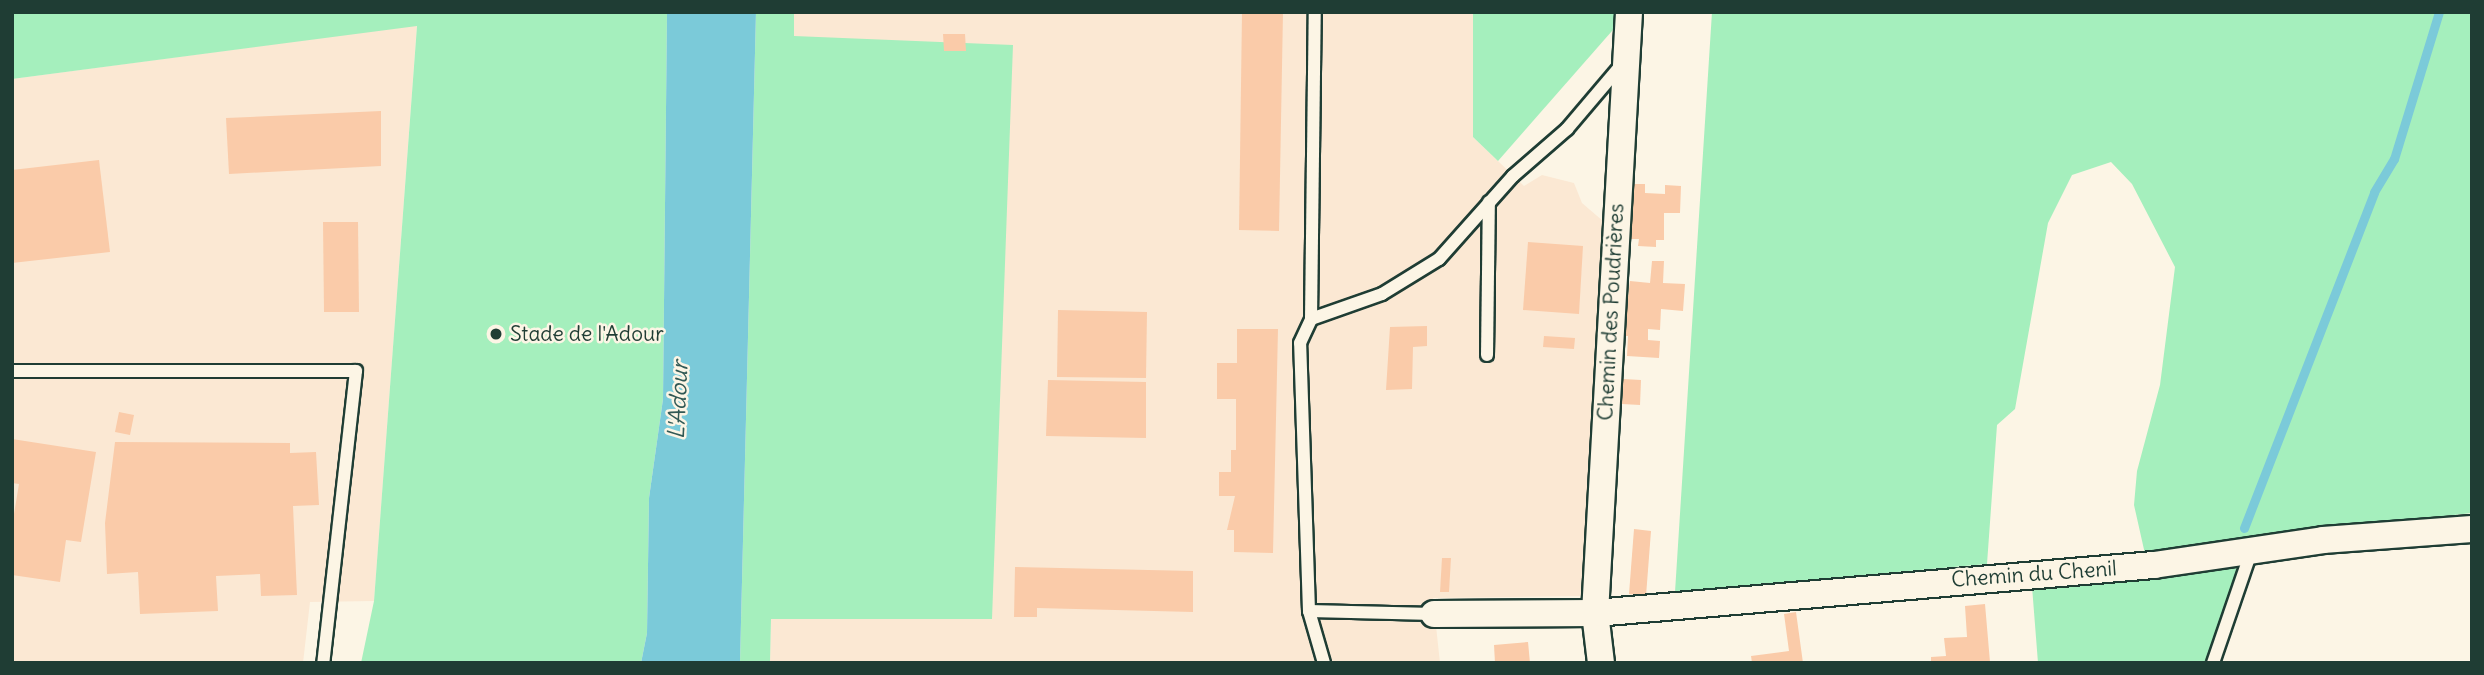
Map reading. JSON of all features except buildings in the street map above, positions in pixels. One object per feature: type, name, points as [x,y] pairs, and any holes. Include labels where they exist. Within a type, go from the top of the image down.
[{"type":"street","name":"Chemin des Poudrières","points":[[1601,663],[1595,612],[1629,12]]},
{"type":"street","name":"Chemin du Chenil","points":[[1595,612],[2154,565],[2323,540],[2472,529]]},
{"type":"street","points":[[1434,614],[1595,612]]},
{"type":"lane","points":[[1315,12],[1311,319],[1300,343],[1309,611],[1324,663]]},
{"type":"lane","points":[[1311,319],[1382,294],[1439,259],[1489,202],[1567,129],[1625,60]]},
{"type":"lane","points":[[1487,355],[1489,202]]},
{"type":"lane","points":[[12,371],[356,371],[323,663]]},
{"type":"lane","points":[[2213,663],[2251,551]]},
{"type":"lane","points":[[1309,611],[1434,614]]},
{"type":"shaded area","points":[[794,12],[1473,12],[1473,137],[1524,186],[1542,175],[1574,183],[1582,203],[1603,221],[1583,596],[1433,598],[1440,663],[770,663],[771,619],[992,619],[794,36]]},
{"type":"shaded area","points":[[417,25],[374,601],[310,602],[303,663],[12,663],[12,79]]},
{"type":"green space","name":"Stade de l'Adour","points":[[12,12],[667,12],[663,399],[649,498],[647,633],[641,663],[361,663],[374,601],[417,26],[12,79]]},
{"type":"green space","points":[[756,12],[794,12],[794,36],[1013,45],[992,619],[771,619],[770,663],[740,663]]},
{"type":"green space","points":[[1473,12],[1619,12],[1619,23],[1498,161],[1473,137]]},
{"type":"green space","points":[[1712,12],[2472,12],[2472,513],[2263,536],[2219,663],[2038,663],[2030,561],[2145,554],[2134,505],[2137,471],[2160,385],[2175,267],[2132,184],[2111,162],[2072,175],[2048,223],[2015,409],[1997,425],[1987,564],[1675,592]]},
{"type":"water","name":"L'Adour","points":[[667,12],[756,12],[740,663],[641,663],[647,633],[649,498],[663,399]]},
{"type":"waterway","points":[[2244,528],[2374,192],[2394,159],[2439,12]]},
{"type":"place","name":"Stade de l'Adour","points":[[496,334]]}]
